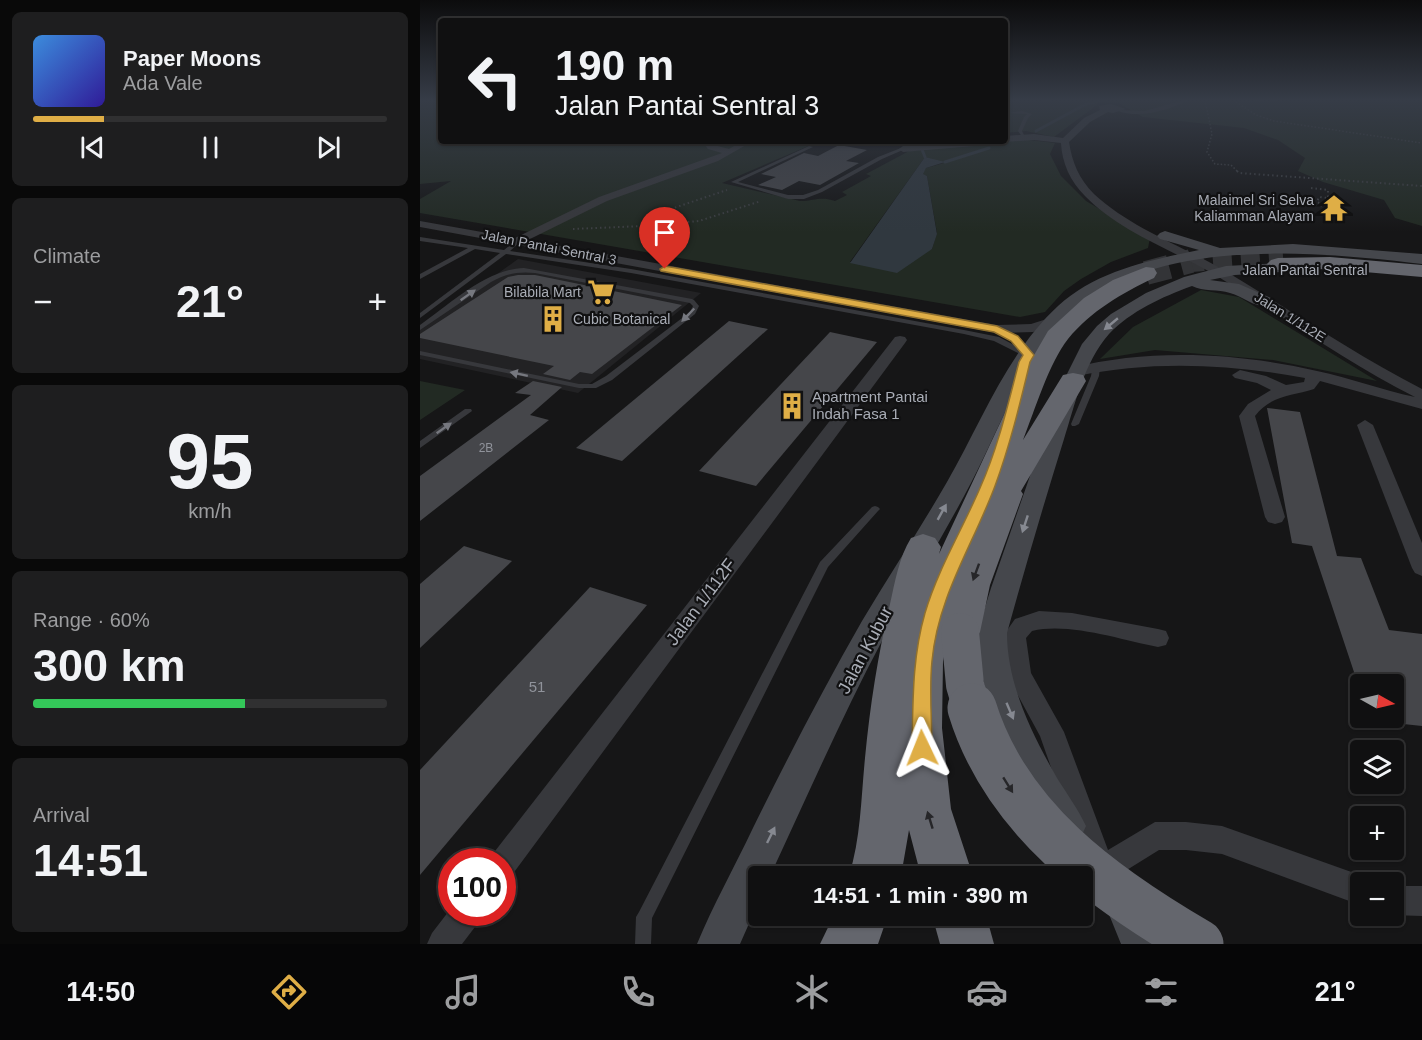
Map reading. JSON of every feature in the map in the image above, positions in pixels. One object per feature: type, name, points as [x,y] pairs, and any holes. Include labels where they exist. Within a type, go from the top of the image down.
[{"type":"highway","points":[[1280,263],[1345,257],[1422,264]]},
{"type":"highway","points":[[1280,263],[1330,263],[1422,273]]},
{"type":"highway","points":[[944,866],[927,809],[920,728],[923,661],[933,615],[944,580],[1000,485],[1083,332],[1090,323],[1114,304],[1153,278]]},
{"type":"highway","points":[[1027,359],[1015,404],[1000,485],[960,632],[962,670],[973,716],[988,752],[1013,793],[1049,837],[1101,883],[1171,929],[1199,944]]},
{"type":"highway","points":[[1000,485],[1082,373]]},
{"type":"highway","points":[[877,866],[885,814],[891,716],[906,606],[923,546]]},
{"type":"highway","points":[[847,944],[858,926]]},
{"type":"highway","points":[[961,926],[967,944]]},
{"type":"main road","points":[[1161,237],[1203,248],[1246,250]]},
{"type":"main road","points":[[1161,237],[1166,252],[1161,257],[1153,278],[1192,284],[1220,285],[1269,300]]},
{"type":"main road","points":[[1246,250],[1241,256],[1244,260],[1260,266],[1280,263]]},
{"type":"main road","name":"Jalan Pantai Sentral","points":[[1110,881],[1058,813],[1029,756],[1004,696],[992,656],[992,633],[1043,469],[1093,343],[1104,330],[1141,302],[1153,278],[1195,256],[1246,250],[1331,251],[1422,259]]},
{"type":"main road","points":[[1269,300],[1257,280],[1261,274],[1280,263]]},
{"type":"main road","name":"Jalan Pantai Sentral","points":[[1027,359],[1043,332],[1069,305],[1084,294],[1153,278],[1223,272],[1280,263]]},
{"type":"main road","name":"Jalan Kubur","points":[[718,944],[862,651],[1027,359]]},
{"type":"main road","points":[[1110,881],[1142,944]]},
{"type":"main road","points":[[1110,881],[1166,944]]},
{"type":"street","points":[[710,144],[719,151],[730,152]]},
{"type":"street","points":[[518,241],[536,230],[611,197],[654,180],[704,165],[744,144]]},
{"type":"street","points":[[903,149],[962,144]]},
{"type":"street","name":"Jalan 1/112E","points":[[1065,144],[1065,158],[1071,172],[1087,191],[1110,211],[1223,272],[1422,395]]},
{"type":"street","name":"Jalan Pantai Sentral 3","points":[[420,224],[518,241],[636,268],[997,329],[1033,328],[1053,321]]},
{"type":"street","name":"Jalan Pantai Sentral 3","points":[[997,329],[1014,338],[1027,359]]},
{"type":"street","name":"Jalan 1/112F","points":[[515,848],[900,340]]},
{"type":"street","points":[[1129,361],[1261,379],[1285,390]]},
{"type":"street","points":[[1082,373],[1129,361],[1193,361],[1274,368],[1313,375],[1422,404]]},
{"type":"street","points":[[1275,517],[1247,416],[1254,405],[1285,390],[1306,388],[1312,384],[1313,375]]},
{"type":"street","points":[[1365,426],[1422,568]]},
{"type":"street","points":[[1158,638],[1058,620],[1036,620],[1024,623],[1014,636],[1019,675],[1051,732],[1110,881],[1155,836],[1186,836],[1222,840],[1350,886]]},
{"type":"street","points":[[1404,902],[1422,901]]},
{"type":"street","points":[[443,944],[456,926]]},
{"type":"lane","points":[[810,147],[733,182],[788,197],[804,196],[820,191],[880,158],[903,149]]},
{"type":"lane","points":[[420,239],[473,248],[636,268],[980,335],[996,339],[1027,359]]},
{"type":"lane","points":[[420,316],[518,241]]},
{"type":"lane","points":[[420,277],[473,248]]},
{"type":"lane","points":[[612,285],[636,268]]},
{"type":"lane","points":[[420,328],[486,283],[509,271],[535,271],[612,285],[692,301],[696,306],[693,313],[609,378],[593,386],[579,386],[420,353]]},
{"type":"lane","points":[[1075,424],[1095,376],[1082,373]]},
{"type":"lane","points":[[420,444],[468,411]]},
{"type":"lane","points":[[643,944],[644,917],[824,565],[875,509]]},
{"type":"path","points":[[1209,144],[1207,152],[1215,164],[1231,165],[1239,173],[1422,186]]},
{"type":"path","points":[[643,226],[653,215],[710,197],[730,188]]},
{"type":"path","points":[[1311,188],[1328,190],[1328,198],[1319,196],[1317,202],[1324,205],[1319,207]]},
{"type":"path","points":[[536,230],[643,226],[699,221],[761,201]]},
{"type":"shaded area","points":[[420,144],[813,144],[722,183],[800,201],[821,199],[835,201],[847,195],[842,192],[871,176],[866,174],[911,150],[970,144],[1055,144],[1050,154],[1061,176],[1086,201],[1150,238],[1148,248],[1111,262],[1081,279],[1064,291],[1045,312],[1020,317],[420,213],[420,199],[451,181],[420,184]],"holes":[[[925,157],[944,163],[926,168],[922,174],[927,176],[937,233],[932,249],[850,262]]]},
{"type":"shaded area","points":[[1284,144],[1422,144],[1422,226],[1395,218],[1384,200],[1323,182],[1298,171],[1305,158]]},
{"type":"shaded area","points":[[925,157],[945,162],[926,168],[923,174],[927,176],[937,234],[932,249],[897,273],[850,263]]},
{"type":"shaded area","name":"Cubic Botanical","points":[[518,259],[701,293],[578,393],[420,359],[420,329]]},
{"type":"shaded area","points":[[1201,290],[1239,297],[1377,381],[1273,360],[1155,350],[1100,359],[1133,327]]},
{"type":"shaded area","points":[[420,381],[465,390],[420,420]]},
{"type":"building","points":[[839,145],[867,150],[846,161],[859,163],[820,185],[799,181],[782,190],[758,185],[776,177],[761,174],[804,153],[818,156]]},
{"type":"building","name":"Cubic Botanical","points":[[535,275],[682,305],[592,374],[580,372],[570,380],[543,374],[554,366],[420,338],[420,334],[508,277]]},
{"type":"building","points":[[729,321],[768,329],[622,461],[576,448]]},
{"type":"building","name":"Apartment Pantai Indah Fasa 1","points":[[830,332],[877,342],[756,486],[699,471]]},
{"type":"building","points":[[533,381],[562,387],[530,415],[549,420],[420,521],[420,476],[531,395],[515,393]]},
{"type":"building","points":[[1267,408],[1300,412],[1337,556],[1361,558],[1389,630],[1422,634],[1422,726],[1404,724],[1404,674],[1355,674],[1312,546],[1292,543]]},
{"type":"building","points":[[464,546],[512,561],[420,648],[420,584]]},
{"type":"building","points":[[590,587],[647,605],[443,848],[438,848],[438,854],[420,875],[420,770]]},
{"type":"waterway","points":[[921,147],[925,157]]},
{"type":"waterway","points":[[945,162],[989,148]]},
{"type":"tunnel","points":[[1185,263],[1283,256]]},
{"type":"tunnel","points":[[1146,273],[1191,261]]},
{"type":"place","name":"Malaimel Sri Selva Kaliamman Alayam","points":[[1334,208]]},
{"type":"place","name":"Bilabila Mart","points":[[601,292]]},
{"type":"place","name":"Cubic Botanical","points":[[553,319]]},
{"type":"place","name":"Apartment Pantai Indah Fasa 1","points":[[792,406]]},
{"type":"route","points":[[665,269],[997,329],[1014,338],[1029,355],[1024,362],[1012,414],[988,487],[944,580],[933,615],[923,661],[920,728],[922,748]]}]
